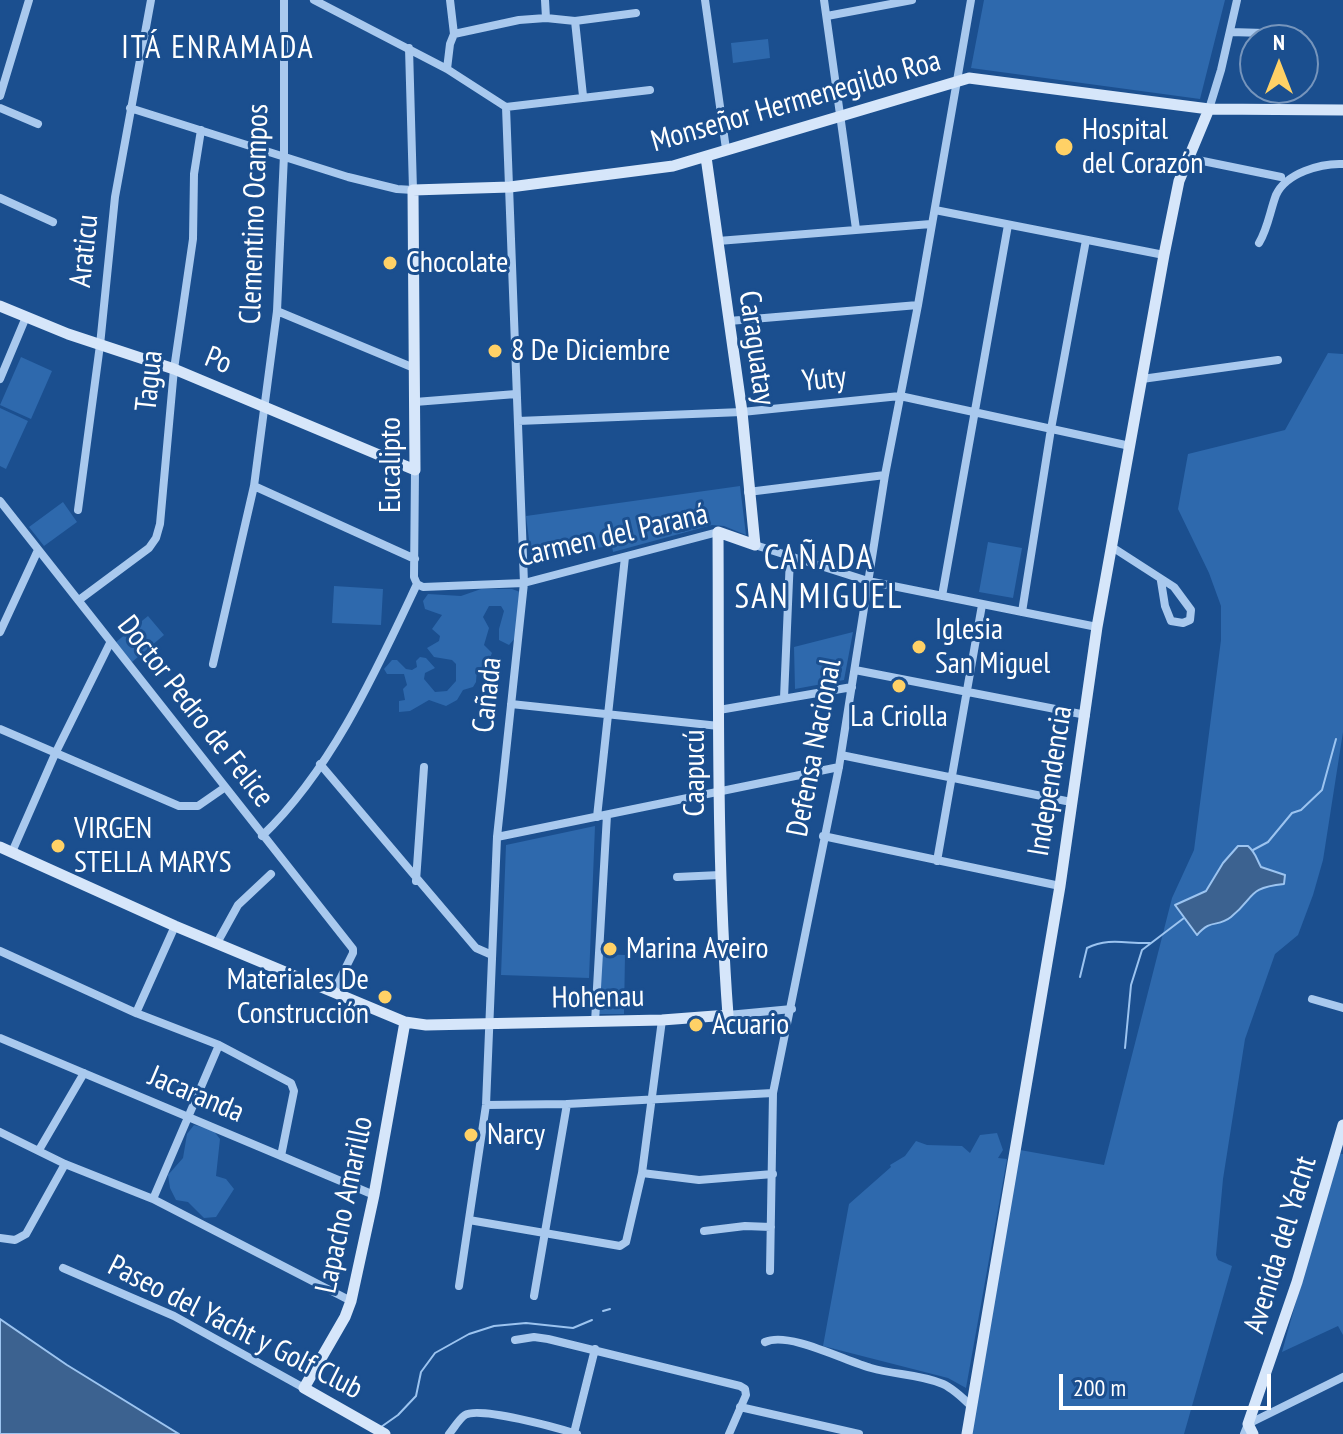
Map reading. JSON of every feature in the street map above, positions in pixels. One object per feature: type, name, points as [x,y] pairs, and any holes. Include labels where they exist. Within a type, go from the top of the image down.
[{"type":"street","points":[[0,96],[29,0]]},
{"type":"street","name":"Araticu","points":[[78,510],[100,345],[115,197],[151,0]]},
{"type":"street","name":"Clementino Ocampos","points":[[213,664],[254,486],[277,311],[284,155],[284,0]]},
{"type":"street","points":[[314,0],[334,5],[447,69],[506,107],[650,90]]},
{"type":"street","points":[[447,69],[454,34],[450,0]]},
{"type":"street","points":[[545,0],[546,18]]},
{"type":"street","points":[[705,0],[726,149]]},
{"type":"street","points":[[824,0],[856,229]]},
{"type":"street","points":[[827,16],[912,0]]},
{"type":"street","name":"Defensa Nacional","points":[[770,1271],[773,1093],[839,767],[885,475],[959,80],[971,0]]},
{"type":"street","name":"Independencia","points":[[967,1434],[1060,886],[1097,627],[1174,199],[1209,109],[1237,0]]},
{"type":"street","points":[[454,34],[519,20],[546,18],[575,21],[636,13]]},
{"type":"street","points":[[575,21],[583,96]]},
{"type":"street","points":[[1230,32],[1239,32]]},
{"type":"street","name":"Eucalipto","points":[[409,48],[413,190],[414,577],[417,584]]},
{"type":"street","name":"Monseñor Hermenegildo Roa","points":[[130,108],[359,180],[413,190],[510,187],[673,166],[959,80],[987,79],[1209,109],[1343,110]]},
{"type":"street","name":"Cañada","points":[[459,1286],[486,1105],[497,837],[524,583],[506,107]]},
{"type":"street","points":[[0,108],[38,124]]},
{"type":"street","name":"Tagua","points":[[79,600],[149,548],[156,538],[174,369],[193,239],[194,174],[201,130]]},
{"type":"street","name":"Caraguatay","points":[[706,157],[742,412],[755,545]]},
{"type":"street","points":[[1188,158],[1281,177]]},
{"type":"street","points":[[1259,243],[1267,229],[1280,188],[1293,177],[1312,168],[1331,163],[1343,164]]},
{"type":"street","points":[[0,198],[53,222]]},
{"type":"street","points":[[935,210],[1164,255]]},
{"type":"street","points":[[718,241],[931,224]]},
{"type":"street","points":[[942,596],[1008,225]]},
{"type":"street","points":[[1022,612],[1051,429],[1086,240]]},
{"type":"street","points":[[729,321],[918,305]]},
{"type":"street","name":"Po","points":[[0,306],[100,345],[174,369],[415,470]]},
{"type":"street","points":[[277,311],[414,368]]},
{"type":"street","points":[[0,379],[26,317]]},
{"type":"street","points":[[1142,379],[1278,360]]},
{"type":"street","points":[[415,402],[516,394]]},
{"type":"street","name":"Yuty","points":[[518,421],[742,412],[900,396],[1130,446]]},
{"type":"street","points":[[748,492],[885,475]]},
{"type":"street","points":[[254,486],[415,559]]},
{"type":"street","name":"Doctor Pedro de Felice","points":[[0,501],[353,951],[333,993]]},
{"type":"street","name":"Carmen del Paraná","points":[[417,584],[423,587],[524,583],[718,532],[868,581],[1097,627]]},
{"type":"street","name":"Caapucú","points":[[718,532],[718,792],[728,1015]]},
{"type":"street","points":[[1112,547],[1174,587],[1191,610],[1190,620],[1183,623],[1171,621],[1161,581]]},
{"type":"street","points":[[0,632],[38,550]]},
{"type":"street","points":[[595,1022],[608,715],[625,557]]},
{"type":"street","points":[[784,698],[790,557]]},
{"type":"street","points":[[262,836],[291,808],[320,764],[363,693],[417,584]]},
{"type":"street","points":[[937,861],[982,605]]},
{"type":"street","points":[[6,850],[110,643]]},
{"type":"street","points":[[855,670],[1086,715]]},
{"type":"street","points":[[719,710],[852,687]]},
{"type":"street","points":[[511,704],[719,726]]},
{"type":"street","points":[[0,729],[179,806],[198,806],[224,788]]},
{"type":"street","points":[[841,755],[1071,802]]},
{"type":"street","points":[[320,764],[416,881],[476,948],[492,955]]},
{"type":"street","points":[[416,881],[424,767]]},
{"type":"street","points":[[497,837],[839,767]]},
{"type":"street","points":[[823,836],[1060,886]]},
{"type":"street","name":"Hohenau","points":[[6,850],[175,926],[405,1022],[426,1025],[662,1020],[792,1009]]},
{"type":"street","points":[[217,943],[238,905],[271,874]]},
{"type":"street","points":[[677,877],[720,875]]},
{"type":"street","points":[[136,1013],[175,926]]},
{"type":"street","points":[[0,951],[136,1013],[219,1045],[291,1083],[294,1091],[281,1156]]},
{"type":"street","points":[[1312,999],[1343,1008]]},
{"type":"street","points":[[469,1220],[620,1246],[628,1240],[642,1173],[662,1020]]},
{"type":"street","name":"Lapacho Amarillo","points":[[304,1388],[351,1301],[374,1195],[405,1022]]},
{"type":"street","name":"Jacaranda","points":[[0,1038],[374,1195]]},
{"type":"street","points":[[153,1199],[219,1045]]},
{"type":"street","points":[[39,1150],[84,1073]]},
{"type":"street","points":[[486,1105],[653,1101],[773,1093]]},
{"type":"street","points":[[534,1296],[567,1104]]},
{"type":"street","name":"Avenida del Yacht","points":[[1248,1431],[1297,1282],[1343,1125]]},
{"type":"street","points":[[0,1132],[65,1164],[153,1199],[351,1301]]},
{"type":"street","points":[[0,1238],[15,1240],[29,1230],[65,1164]]},
{"type":"street","points":[[642,1173],[699,1180],[773,1174]]},
{"type":"street","points":[[704,1231],[745,1226],[771,1227]]},
{"type":"street","name":"Paseo del Yacht y Golf Club","points":[[63,1268],[174,1316],[380,1431]]},
{"type":"street","points":[[515,1340],[534,1337],[548,1339],[740,1386],[745,1389],[746,1395],[729,1434]]},
{"type":"street","points":[[765,1342],[779,1339],[795,1342],[872,1369],[930,1379],[947,1386],[972,1407]]},
{"type":"street","points":[[449,1434],[464,1415],[477,1412],[575,1434],[595,1349]]},
{"type":"street","points":[[1248,1431],[1343,1377]]},
{"type":"street","points":[[740,1407],[859,1434]]},
{"type":"shaded area","points":[[984,0],[1225,0],[1200,99],[971,68]]},
{"type":"shaded area","points":[[768,39],[770,58],[733,63],[731,43]]},
{"type":"shaded area","points":[[1328,353],[1343,354],[1343,732],[1323,860],[1313,895],[1298,935],[1275,954],[1245,1039],[1223,1179],[1216,1255],[1218,1260],[1232,1266],[1184,1434],[970,1434],[1020,1150],[1104,1165],[1172,898],[1194,850],[1221,640],[1221,606],[1209,573],[1178,509],[1188,454],[1285,430]]},
{"type":"shaded area","points":[[21,357],[52,371],[31,419],[0,405]]},
{"type":"shaded area","points":[[0,408],[28,421],[6,469],[0,466]]},
{"type":"shaded area","points":[[740,486],[746,535],[724,526],[712,525],[613,552],[612,546],[531,556],[526,516]]},
{"type":"shaded area","points":[[63,502],[77,522],[44,546],[29,527]]},
{"type":"shaded area","points":[[988,542],[1022,548],[1013,598],[979,592]]},
{"type":"shaded area","points":[[334,586],[383,589],[381,625],[332,623]]},
{"type":"shaded area","points":[[481,589],[520,592],[517,636],[509,645],[499,640],[504,611],[501,606],[489,606],[483,617],[489,628],[484,645],[492,653],[487,664],[477,669],[473,687],[463,690],[457,700],[446,706],[429,700],[410,711],[399,712],[399,701],[405,700],[403,689],[407,685],[404,674],[387,674],[384,669],[392,660],[412,670],[417,667],[416,661],[420,657],[426,658],[435,668],[425,673],[424,679],[435,692],[447,691],[456,681],[456,664],[452,660],[434,657],[427,648],[439,641],[440,636],[432,629],[442,615],[425,609],[423,601],[428,594],[461,596]]},
{"type":"shaded area","points":[[148,616],[164,635],[132,662],[116,642]]},
{"type":"shaded area","points":[[853,632],[844,680],[795,689],[794,647]]},
{"type":"shaded area","points":[[595,826],[589,978],[501,975],[506,845]]},
{"type":"shaded area","points":[[1238,846],[1248,846],[1261,867],[1285,875],[1284,884],[1257,891],[1231,917],[1197,935],[1175,905],[1206,891]]},
{"type":"shaded area","points":[[599,954],[625,955],[624,1014],[597,1014]]},
{"type":"shaded area","points":[[194,1125],[213,1130],[220,1139],[216,1176],[226,1179],[234,1189],[216,1217],[204,1218],[188,1202],[176,1200],[170,1188],[168,1175],[183,1158],[187,1134]]},
{"type":"shaded area","points":[[997,1133],[1003,1150],[998,1158],[1007,1159],[966,1388],[948,1378],[823,1346],[849,1204],[890,1165],[905,1156],[916,1141],[927,1145],[962,1146],[970,1153],[980,1135]]},
{"type":"shaded area","points":[[1337,1154],[1343,1154],[1343,1335],[1338,1326],[1282,1352]]},
{"type":"shaded area","points":[[0,1319],[67,1365],[179,1434],[0,1434]]},
{"type":"waterway","points":[[1253,850],[1268,842],[1292,813],[1301,810],[1322,790],[1336,739]]},
{"type":"waterway","points":[[1125,1048],[1131,985],[1142,950],[1184,918]]},
{"type":"waterway","points":[[1080,977],[1087,948],[1111,942],[1150,943]]},
{"type":"waterway","points":[[603,1311],[610,1309]]},
{"type":"waterway","points":[[381,1427],[416,1396],[421,1372],[435,1353],[469,1334],[494,1326],[526,1323],[573,1328],[592,1320]]},
{"type":"place","name":"Hospital del Corazón","points":[[1064,147]]},
{"type":"place","name":"Chocolate","points":[[390,263]]},
{"type":"place","name":"8 De Diciembre","points":[[495,351]]},
{"type":"place","name":"Iglesia San Miguel","points":[[919,647]]},
{"type":"place","name":"La Criolla","points":[[899,686]]},
{"type":"place","name":"VIRGEN STELLA MARYS","points":[[58,846]]},
{"type":"place","name":"Marina Aveiro","points":[[610,949]]},
{"type":"place","name":"Materiales De Construcción","points":[[385,997]]},
{"type":"place","name":"Acuario","points":[[696,1025]]},
{"type":"place","name":"Narcy","points":[[471,1135]]},
{"type":"district","name":"ITÁ ENRAMADA","points":[[218,49]]},
{"type":"district","name":"CAÑADA SAN MIGUEL","points":[[819,578]]}]
